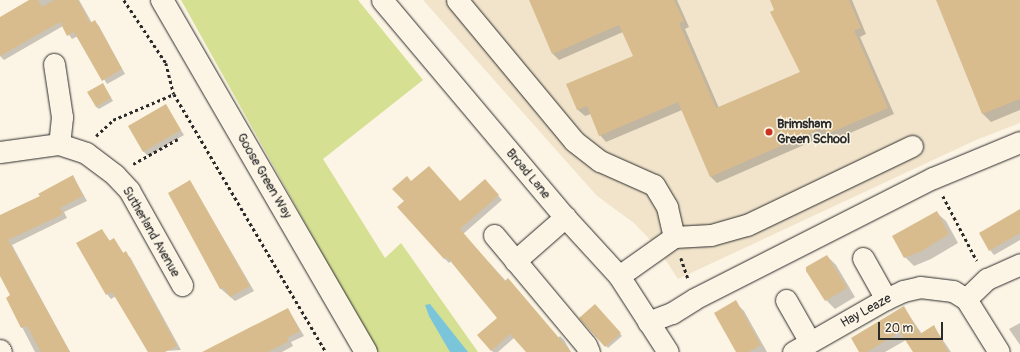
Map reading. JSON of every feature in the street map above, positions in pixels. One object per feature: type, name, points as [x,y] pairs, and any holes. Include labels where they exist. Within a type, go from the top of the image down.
[{"type":"main road","name":"Goose Green Way","points":[[162,0],[366,352]]},
{"type":"street","name":"Broad Lane","points":[[382,0],[565,217],[619,276],[668,352]]},
{"type":"street","points":[[458,0],[574,141],[600,161],[654,185],[667,207],[674,237]]},
{"type":"street","points":[[54,64],[62,117],[58,144]]},
{"type":"street","points":[[648,322],[672,313],[694,298],[933,178],[1020,142]]},
{"type":"street","name":"Sutherland Avenue","points":[[0,152],[58,144],[86,153],[115,175],[129,190],[182,285]]},
{"type":"street","points":[[619,276],[674,237],[711,235],[747,225],[912,146]]},
{"type":"street","points":[[515,260],[565,217]]},
{"type":"street","points":[[494,235],[589,352]]},
{"type":"street","points":[[863,258],[886,299]]},
{"type":"street","points":[[999,352],[966,299],[987,279],[1020,264]]},
{"type":"street","name":"Hay Leaze","points":[[802,347],[886,299],[903,291],[920,287],[953,291],[966,299]]},
{"type":"street","points":[[786,300],[802,347]]},
{"type":"path","points":[[124,0],[166,63],[174,94],[326,352]]},
{"type":"path","points":[[86,153],[97,133],[113,120],[174,94]]},
{"type":"path","points":[[115,175],[178,139]]},
{"type":"path","points":[[933,178],[987,279]]},
{"type":"path","points":[[674,237],[694,298]]},
{"type":"shaded area","name":"Brimsham Green School","points":[[423,0],[1020,0],[1020,123],[976,140],[678,279],[657,247],[634,223],[597,196]]},
{"type":"green space","points":[[181,0],[358,0],[423,80],[323,159],[385,258],[401,243],[478,352],[377,352]]},
{"type":"water","points":[[430,304],[468,352],[450,352],[429,316],[425,305]]},
{"type":"building","points":[[29,0],[38,0],[42,7],[54,0],[78,0],[90,23],[95,20],[122,69],[102,81],[74,32],[67,36],[60,22],[0,56],[0,17]]},
{"type":"building","points":[[529,0],[674,0],[684,21],[679,23],[716,108],[800,72],[770,12],[774,10],[770,0],[849,0],[861,28],[854,30],[888,108],[827,134],[824,127],[710,177],[678,102],[599,136],[587,106],[577,110],[566,84],[633,56],[619,25],[552,54]]},
{"type":"building","points":[[936,0],[1020,0],[1020,99],[982,114]]},
{"type":"building","points":[[103,83],[111,98],[96,107],[87,92]]},
{"type":"building","points":[[166,104],[181,130],[143,152],[128,126]]},
{"type":"building","points":[[429,166],[460,201],[485,179],[499,195],[460,229],[505,281],[508,278],[571,352],[526,352],[510,334],[491,351],[477,335],[497,318],[447,257],[444,259],[397,207],[404,201],[392,189],[407,176],[411,181]]},
{"type":"building","points":[[73,175],[83,196],[60,208],[63,214],[8,240],[70,352],[41,352],[27,326],[21,328],[6,298],[10,295],[0,276],[0,215],[40,196],[38,194]]},
{"type":"building","points":[[190,180],[250,286],[230,297],[224,288],[220,289],[168,193]]},
{"type":"building","points":[[1020,209],[1020,233],[989,251],[979,233]]},
{"type":"building","points":[[937,211],[949,234],[922,251],[904,258],[892,236]]},
{"type":"building","points":[[102,229],[109,241],[114,238],[123,253],[126,251],[177,346],[165,352],[148,352],[112,292],[106,295],[76,243]]},
{"type":"building","points":[[827,255],[847,288],[825,301],[806,271],[806,267]]},
{"type":"building","points":[[736,300],[761,345],[749,352],[736,352],[714,313]]},
{"type":"building","points":[[595,304],[621,333],[605,347],[579,318]]},
{"type":"building","points":[[904,306],[920,334],[934,325],[948,352],[913,352],[900,332],[867,352],[859,352],[851,338]]},
{"type":"building","points":[[288,308],[300,331],[287,338],[289,341],[268,352],[202,352]]},
{"type":"place","name":"Brimsham Green School","points":[[769,132]]}]
